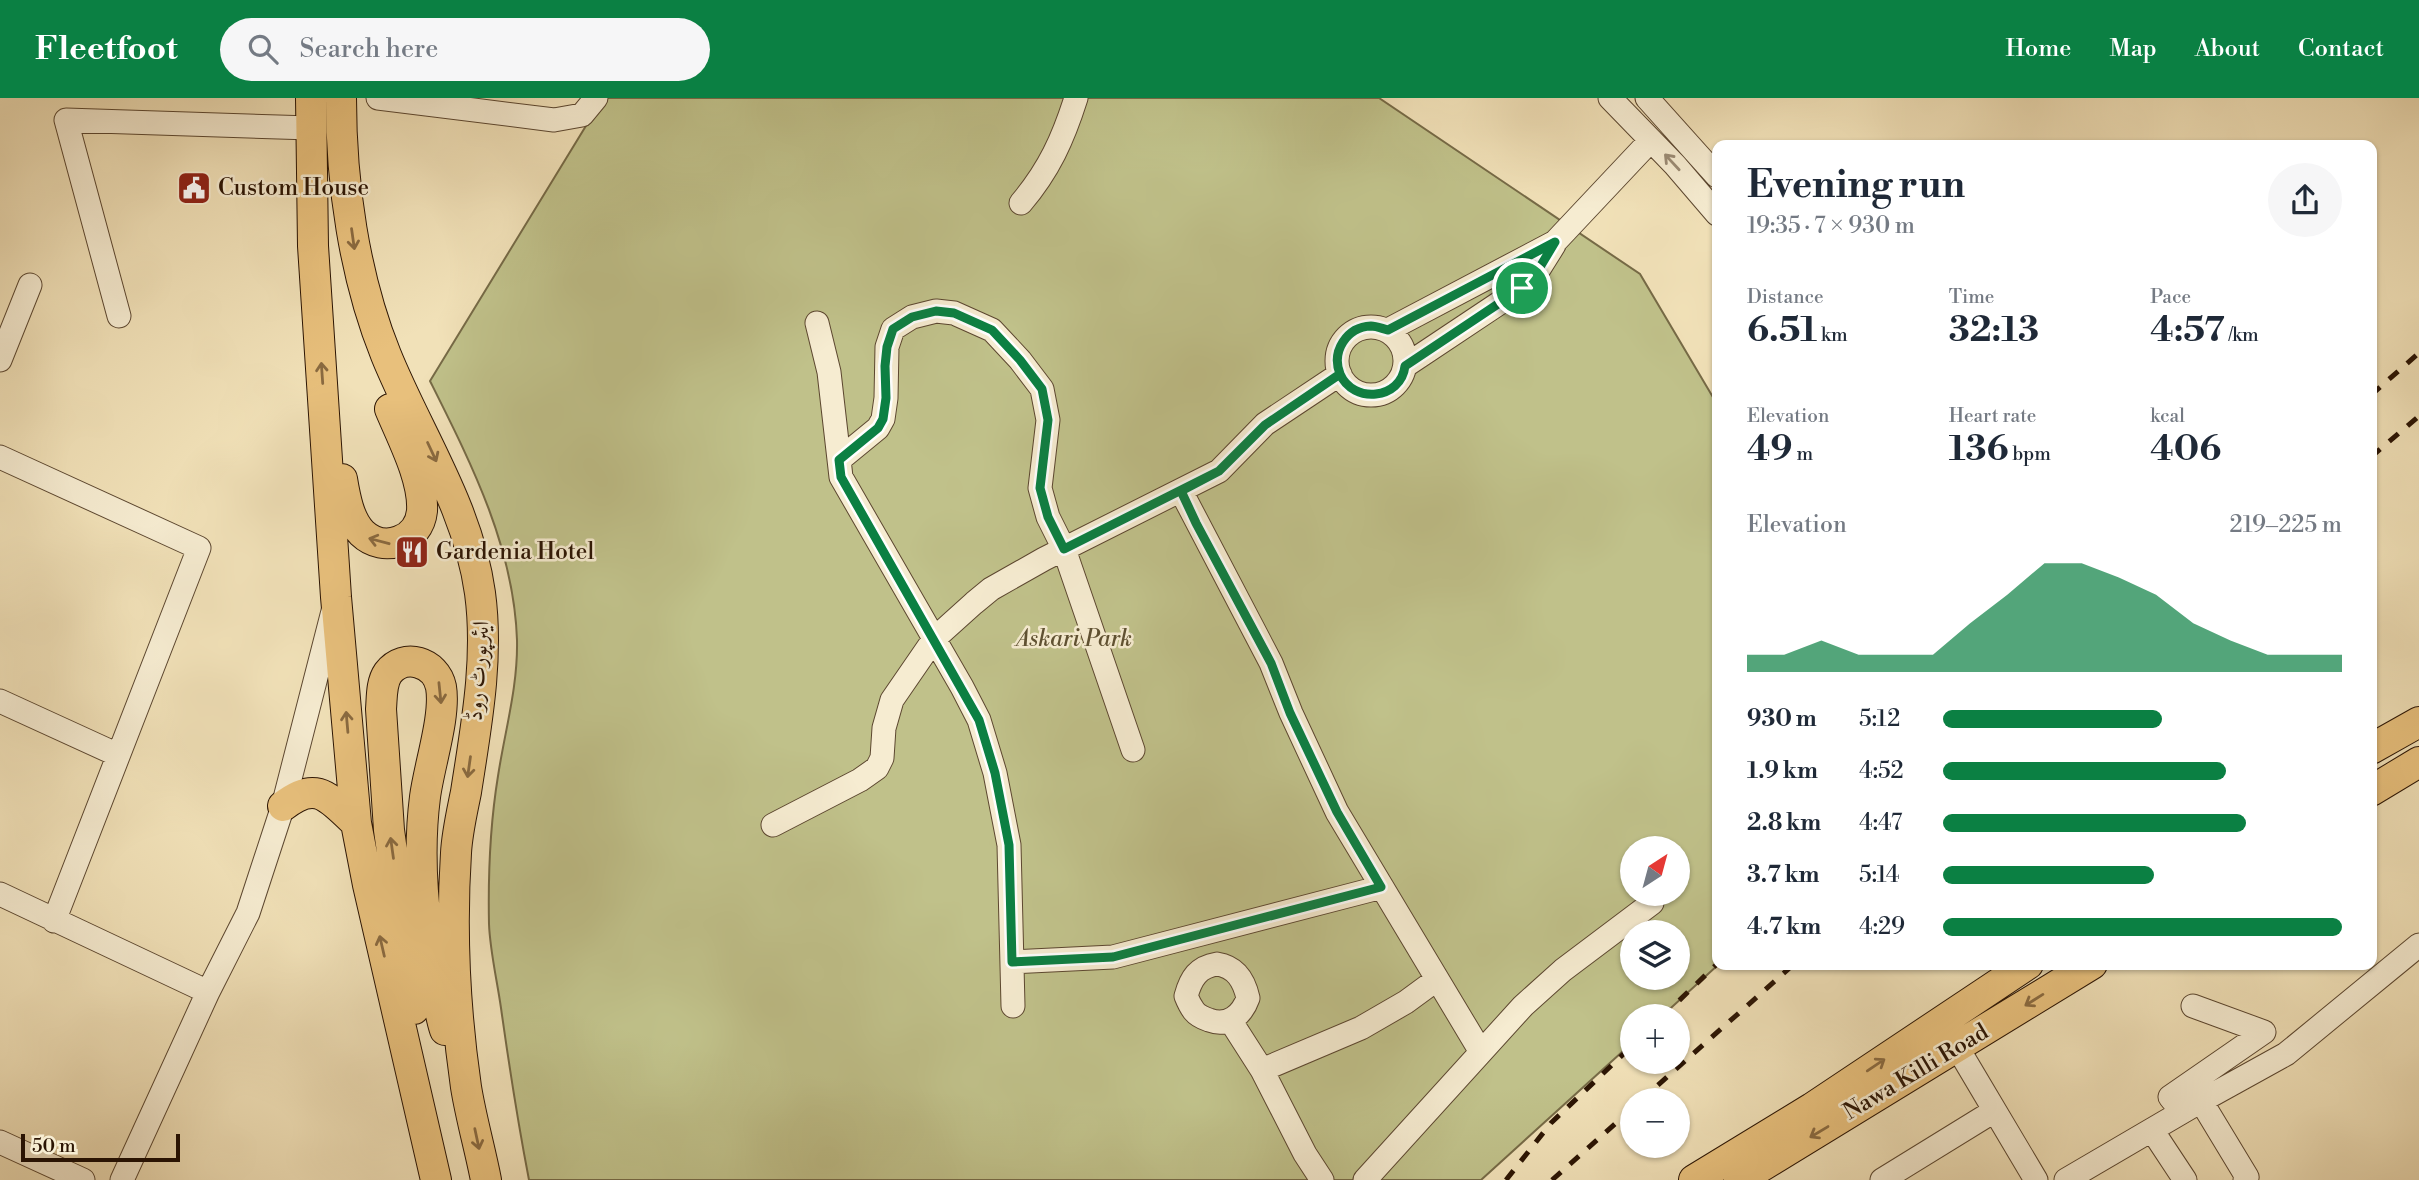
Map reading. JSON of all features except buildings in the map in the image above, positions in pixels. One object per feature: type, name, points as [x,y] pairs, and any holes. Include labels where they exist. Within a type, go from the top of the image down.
[{"type":"main road","points":[[311,98],[313,246],[336,597],[356,823],[436,1180]]},
{"type":"main road","name":"ایئرپورٹ روڈ","points":[[341,98],[341,128],[354,246],[373,318],[386,355],[452,494],[467,534],[483,614],[483,662],[456,851],[456,974],[466,1088],[486,1180]]},
{"type":"main road","points":[[325,419],[333,436],[345,497],[353,520],[361,532],[371,540],[385,544],[406,539],[420,523],[420,493],[414,467],[370,351],[373,318]]},
{"type":"main road","points":[[415,1086],[418,1048],[389,830],[381,709],[382,692],[388,673],[395,666],[411,662],[426,665],[433,670],[441,688],[441,716],[431,756],[422,828],[424,919],[443,1023],[466,1088]]},
{"type":"main road","points":[[2377,746],[2419,722]]},
{"type":"main road","points":[[2377,787],[2419,762]]},
{"type":"main road","points":[[283,806],[298,794],[308,792],[332,801],[356,823]]},
{"type":"main road","name":"Nawa Killi Road","points":[[1694,1180],[1812,1108],[2019,970]]},
{"type":"main road","name":"Nawa Killi Road","points":[[1739,1180],[2082,970]]},
{"type":"street","points":[[378,98],[554,120],[582,116],[596,98]]},
{"type":"street","points":[[1021,203],[1058,149],[1076,98]]},
{"type":"street","points":[[1610,98],[1712,208]]},
{"type":"street","points":[[1647,98],[1712,170]]},
{"type":"street","points":[[119,316],[66,120],[311,128]]},
{"type":"street","points":[[1405,366],[1522,288],[1534,277],[1555,242],[1651,140]]},
{"type":"street","points":[[1388,330],[1555,242]]},
{"type":"street","points":[[0,360],[30,285]]},
{"type":"street","points":[[839,460],[878,428],[883,419],[887,347],[893,329],[912,317],[936,311],[954,313],[992,330],[1042,389],[1048,420],[1040,488],[1048,517],[1064,549],[1133,750]]},
{"type":"street","points":[[817,323],[829,372],[841,477],[979,720],[995,773],[1009,845],[1013,1006]]},
{"type":"street","points":[[1373,326],[1388,330],[1399,340],[1405,355],[1405,366],[1398,384],[1385,393],[1370,395],[1355,391],[1343,381],[1337,366],[1338,351],[1345,338],[1358,329],[1373,326]]},
{"type":"street","points":[[773,825],[860,780],[877,768],[882,758],[884,728],[892,700],[934,639],[991,590],[1064,549],[1219,471],[1265,425],[1340,374]]},
{"type":"street","points":[[0,457],[199,548],[54,921]]},
{"type":"street","points":[[1181,491],[1271,663],[1290,713],[1337,812],[1481,1052]]},
{"type":"street","points":[[122,1180],[208,992],[248,913],[283,806],[336,597]]},
{"type":"street","points":[[0,702],[118,755]]},
{"type":"street","points":[[1012,962],[1113,957],[1381,887]]},
{"type":"street","points":[[0,894],[208,992]]},
{"type":"street","points":[[1365,1180],[1523,1006],[1648,906]]},
{"type":"street","points":[[2066,1180],[2286,1054],[2419,945]]},
{"type":"street","points":[[1262,1070],[1361,1028],[1406,1002],[1436,980]]},
{"type":"street","points":[[2193,1006],[2264,1032],[2170,1097],[2191,1107],[2238,1160],[2245,1180]]},
{"type":"street","points":[[1230,1020],[1262,1070],[1305,1154],[1322,1180]]},
{"type":"street","points":[[1957,1047],[2036,1180]]},
{"type":"street","points":[[1882,1180],[1994,1111]]},
{"type":"street","points":[[2152,1130],[2185,1180]]},
{"type":"street","points":[[0,1142],[50,1173],[83,1180]]},
{"type":"green space","name":"Askari Park","points":[[603,98],[1379,98],[1640,274],[1712,396],[1712,970],[1675,1004],[1620,1004],[1620,1054],[1481,1180],[529,1180],[489,924],[493,813],[515,675],[517,640],[508,572],[488,506],[430,381]]},
{"type":"railway","points":[[2377,390],[2419,353]]},
{"type":"railway","points":[[2377,452],[2419,416]]},
{"type":"railway","points":[[1675,1004],[1712,969]]},
{"type":"railway","points":[[1655,1088],[1787,970]]},
{"type":"railway","points":[[1506,1180],[1551,1123],[1620,1057]]},
{"type":"railway","points":[[1552,1180],[1620,1120]]},
{"type":"place","name":"Custom House","points":[[194,188]]},
{"type":"place","name":"Gardenia Hotel","points":[[412,552]]},
{"type":"route","points":[[1522,288],[1405,366],[1398,384],[1385,393],[1370,395],[1355,391],[1343,381],[1340,374],[1265,425],[1219,471],[1064,549],[1048,517],[1040,488],[1048,420],[1042,389],[1020,360],[992,330],[954,313],[936,311],[912,317],[893,329],[887,347],[883,419],[878,428],[839,460],[841,477],[979,720],[995,773],[1009,845],[1012,962],[1113,957],[1381,887],[1337,812],[1290,713],[1271,663],[1181,491],[1219,471],[1241,451],[1265,425],[1340,374],[1337,366],[1338,351],[1345,338],[1358,329],[1373,326],[1388,330],[1555,242],[1534,277],[1522,288]]}]
